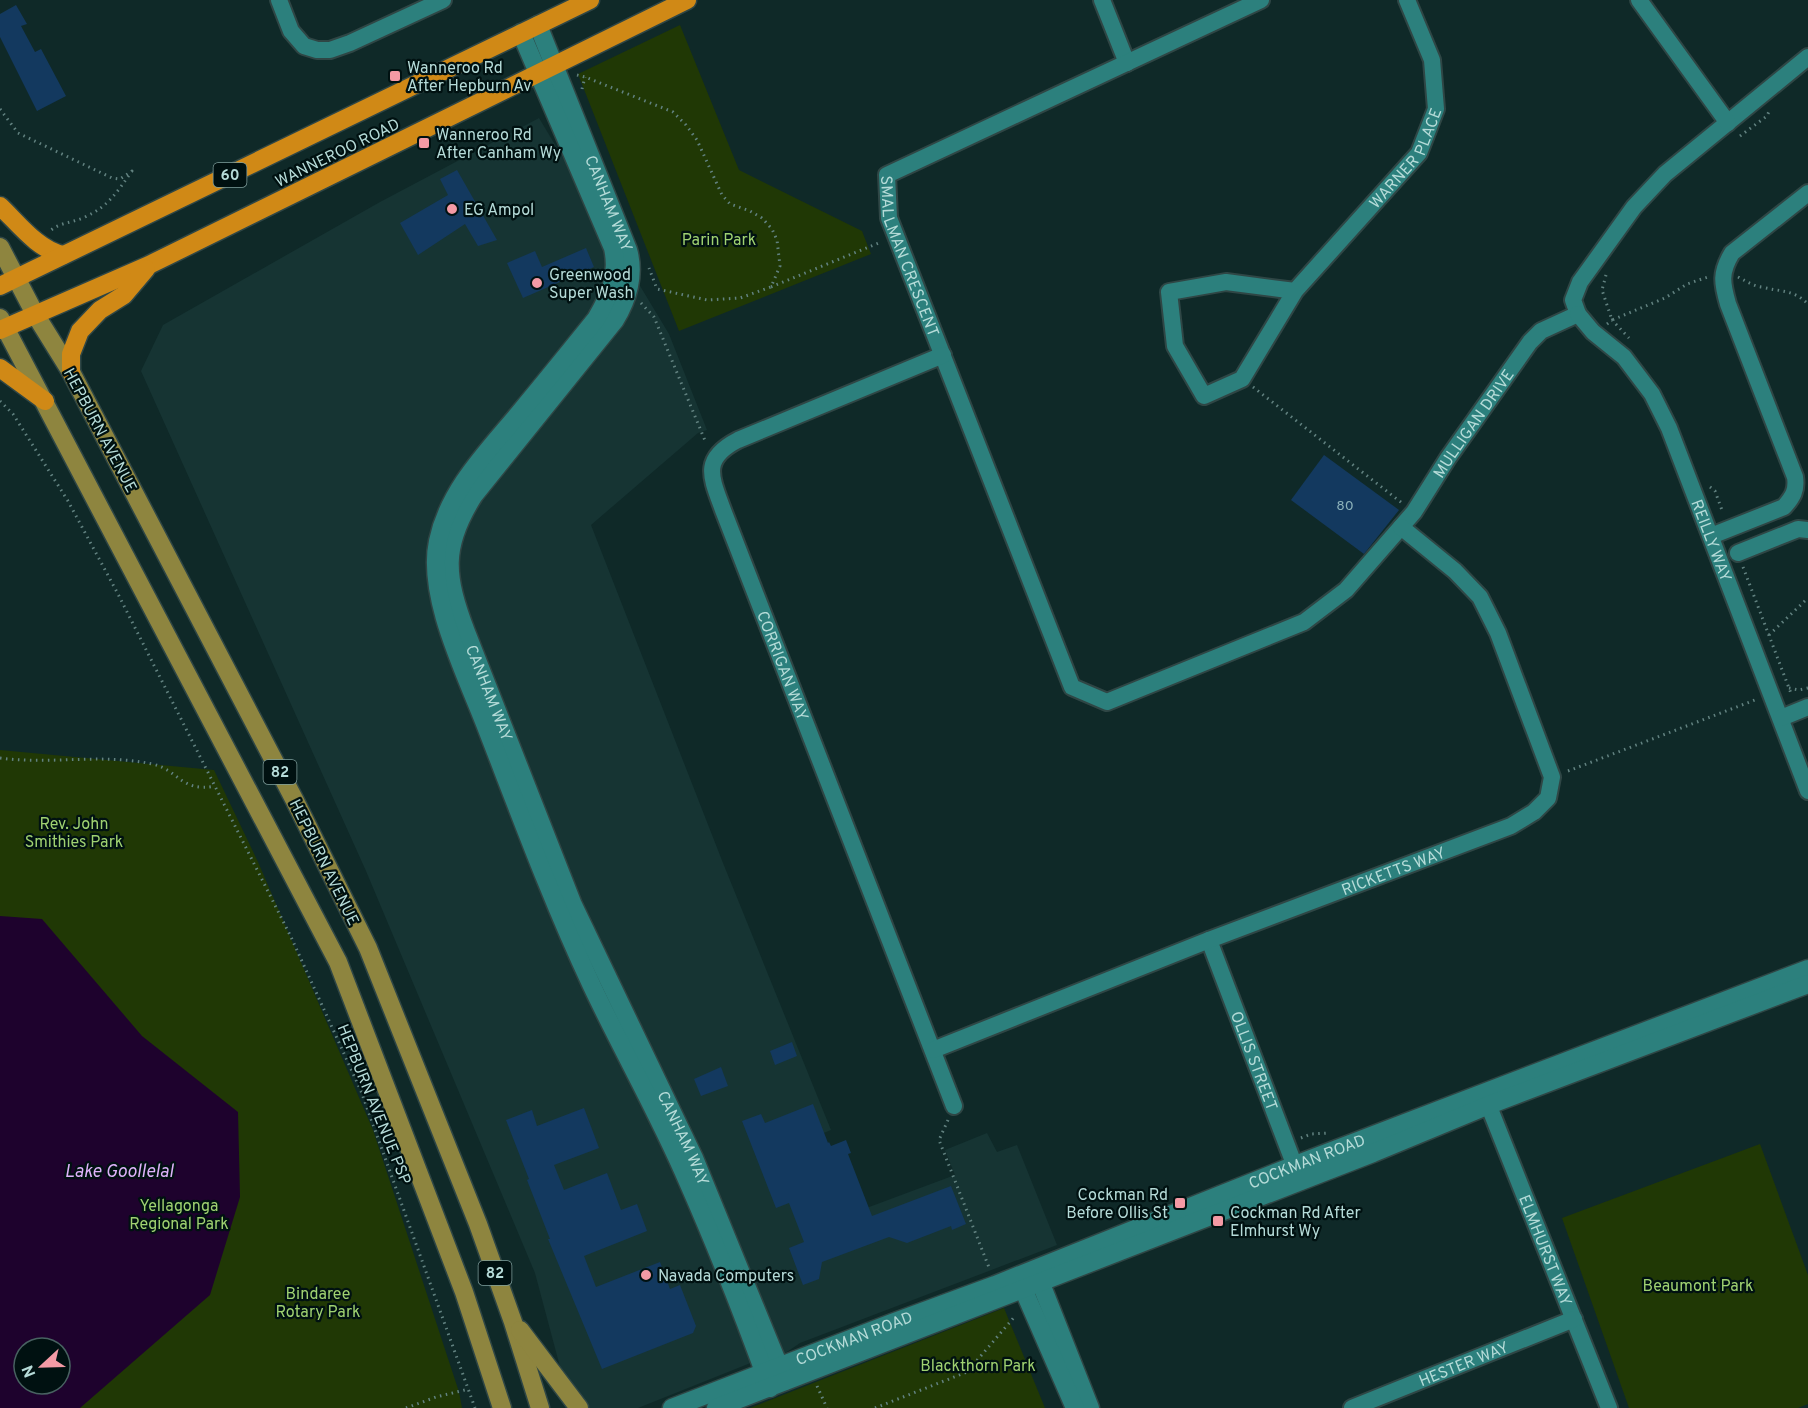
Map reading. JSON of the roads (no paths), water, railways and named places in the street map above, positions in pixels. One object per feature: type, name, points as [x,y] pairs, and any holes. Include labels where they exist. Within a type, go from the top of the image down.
[{"type":"highway","name":"WANNEROO ROAD","points":[[8,282],[590,0]]},
{"type":"highway","name":"WANNEROO ROAD","points":[[2,325],[35,314],[149,265],[687,0]]},
{"type":"highway","points":[[0,206],[39,242],[55,254],[63,255]]},
{"type":"highway","points":[[71,372],[71,354],[74,341],[80,331],[100,310],[124,295],[149,265]]},
{"type":"highway","points":[[0,368],[45,401]]},
{"type":"main road","name":"CANHAM WAY","points":[[538,25],[628,250],[631,269],[628,290],[615,320],[474,495],[463,512],[452,540],[450,563],[452,589],[466,632],[573,906],[694,1158],[775,1377]]},
{"type":"main road","name":"CANHAM WAY","points":[[521,33],[613,248],[614,282],[610,295],[596,319],[474,468],[455,495],[437,544],[438,594],[446,622],[479,709],[560,914],[590,983],[688,1182],[775,1377]]},
{"type":"main road","name":"HEPBURN AVENUE","points":[[0,247],[8,282],[35,314],[71,372],[295,801],[368,948],[478,1224],[513,1322],[540,1408]]},
{"type":"main road","name":"HEPBURN AVENUE","points":[[2,325],[45,401],[338,962],[464,1292],[502,1408]]},
{"type":"main road","name":"COCKMAN ROAD","points":[[672,1408],[775,1377],[1486,1099],[1808,969]]},
{"type":"main road","name":"COCKMAN ROAD","points":[[1486,1099],[1808,984]]},
{"type":"main road","points":[[1038,1275],[1089,1408]]},
{"type":"main road","points":[[1020,1282],[1075,1408]]},
{"type":"main road","points":[[513,1322],[579,1408]]},
{"type":"main road","name":"COCKMAN ROAD","points":[[716,1408],[775,1377]]},
{"type":"street","points":[[279,0],[291,32],[304,46],[317,50],[330,50],[350,43],[443,0]]},
{"type":"street","points":[[1102,0],[1126,63]]},
{"type":"street","name":"SMALLMAN CRESCENT","points":[[1072,687],[889,218],[887,175],[1261,0]]},
{"type":"street","name":"WARNER PLACE","points":[[1295,291],[1226,282],[1169,292],[1175,346],[1204,396],[1242,379],[1295,291],[1419,153],[1436,109],[1432,60],[1407,0]]},
{"type":"street","points":[[1639,0],[1728,123]]},
{"type":"street","points":[[1578,314],[1573,300],[1580,282],[1634,207],[1665,174],[1808,57]]},
{"type":"street","points":[[1711,536],[1784,507],[1792,498],[1796,487],[1795,477],[1722,283],[1725,265],[1732,253],[1808,193]]},
{"type":"street","name":"MULLIGAN DRIVE","points":[[1072,687],[1107,702],[1304,622],[1346,590],[1414,512],[1448,458],[1530,342],[1541,331],[1578,314]]},
{"type":"street","name":"REILLY WAY","points":[[1578,314],[1593,332],[1624,357],[1652,394],[1669,428],[1808,791]]},
{"type":"street","name":"CORRIGAN WAY","points":[[943,355],[723,447],[714,462],[712,473],[723,510],[954,1106]]},
{"type":"street","name":"RICKETTS WAY","points":[[933,1050],[1209,940],[1511,826],[1534,812],[1548,798],[1552,777],[1498,633],[1480,597],[1455,571],[1401,527]]},
{"type":"street","points":[[1738,553],[1798,529],[1808,530]]},
{"type":"street","points":[[1781,718],[1808,707]]},
{"type":"street","name":"OLLIS STREET","points":[[1209,940],[1298,1172]]},
{"type":"street","name":"ELMHURST WAY","points":[[1486,1099],[1610,1408]]},
{"type":"street","name":"HESTER WAY","points":[[1352,1408],[1574,1319]]},
{"type":"water","name":"Lake Goollelal","points":[[0,916],[42,919],[142,1036],[238,1112],[240,1197],[210,1295],[80,1408],[0,1408]]},
{"type":"place","name":"Wanneroo Rd After Hepburn Av","points":[[395,76]]},
{"type":"place","name":"Wanneroo Rd After Canham Wy","points":[[424,143]]},
{"type":"place","name":"EG Ampol","points":[[452,209]]},
{"type":"place","name":"Greenwood Super Wash","points":[[537,283]]},
{"type":"place","name":"Cockman Rd Before Ollis St","points":[[1180,1203]]},
{"type":"place","name":"Cockman Rd After Elmhurst Wy","points":[[1218,1221]]},
{"type":"place","name":"Navada Computers","points":[[646,1275]]},
{"type":"park label","name":"Parin Park","points":[[719,239]]},
{"type":"park label","name":"Rev. John Smithies Park","points":[[74,832]]},
{"type":"park label","name":"Yellagonga Regional Park","points":[[179,1214]]},
{"type":"park label","name":"Beaumont Park","points":[[1698,1285]]},
{"type":"park label","name":"Bindaree Rotary Park","points":[[318,1302]]},
{"type":"park label","name":"Blackthorn Park","points":[[978,1365]]}]
